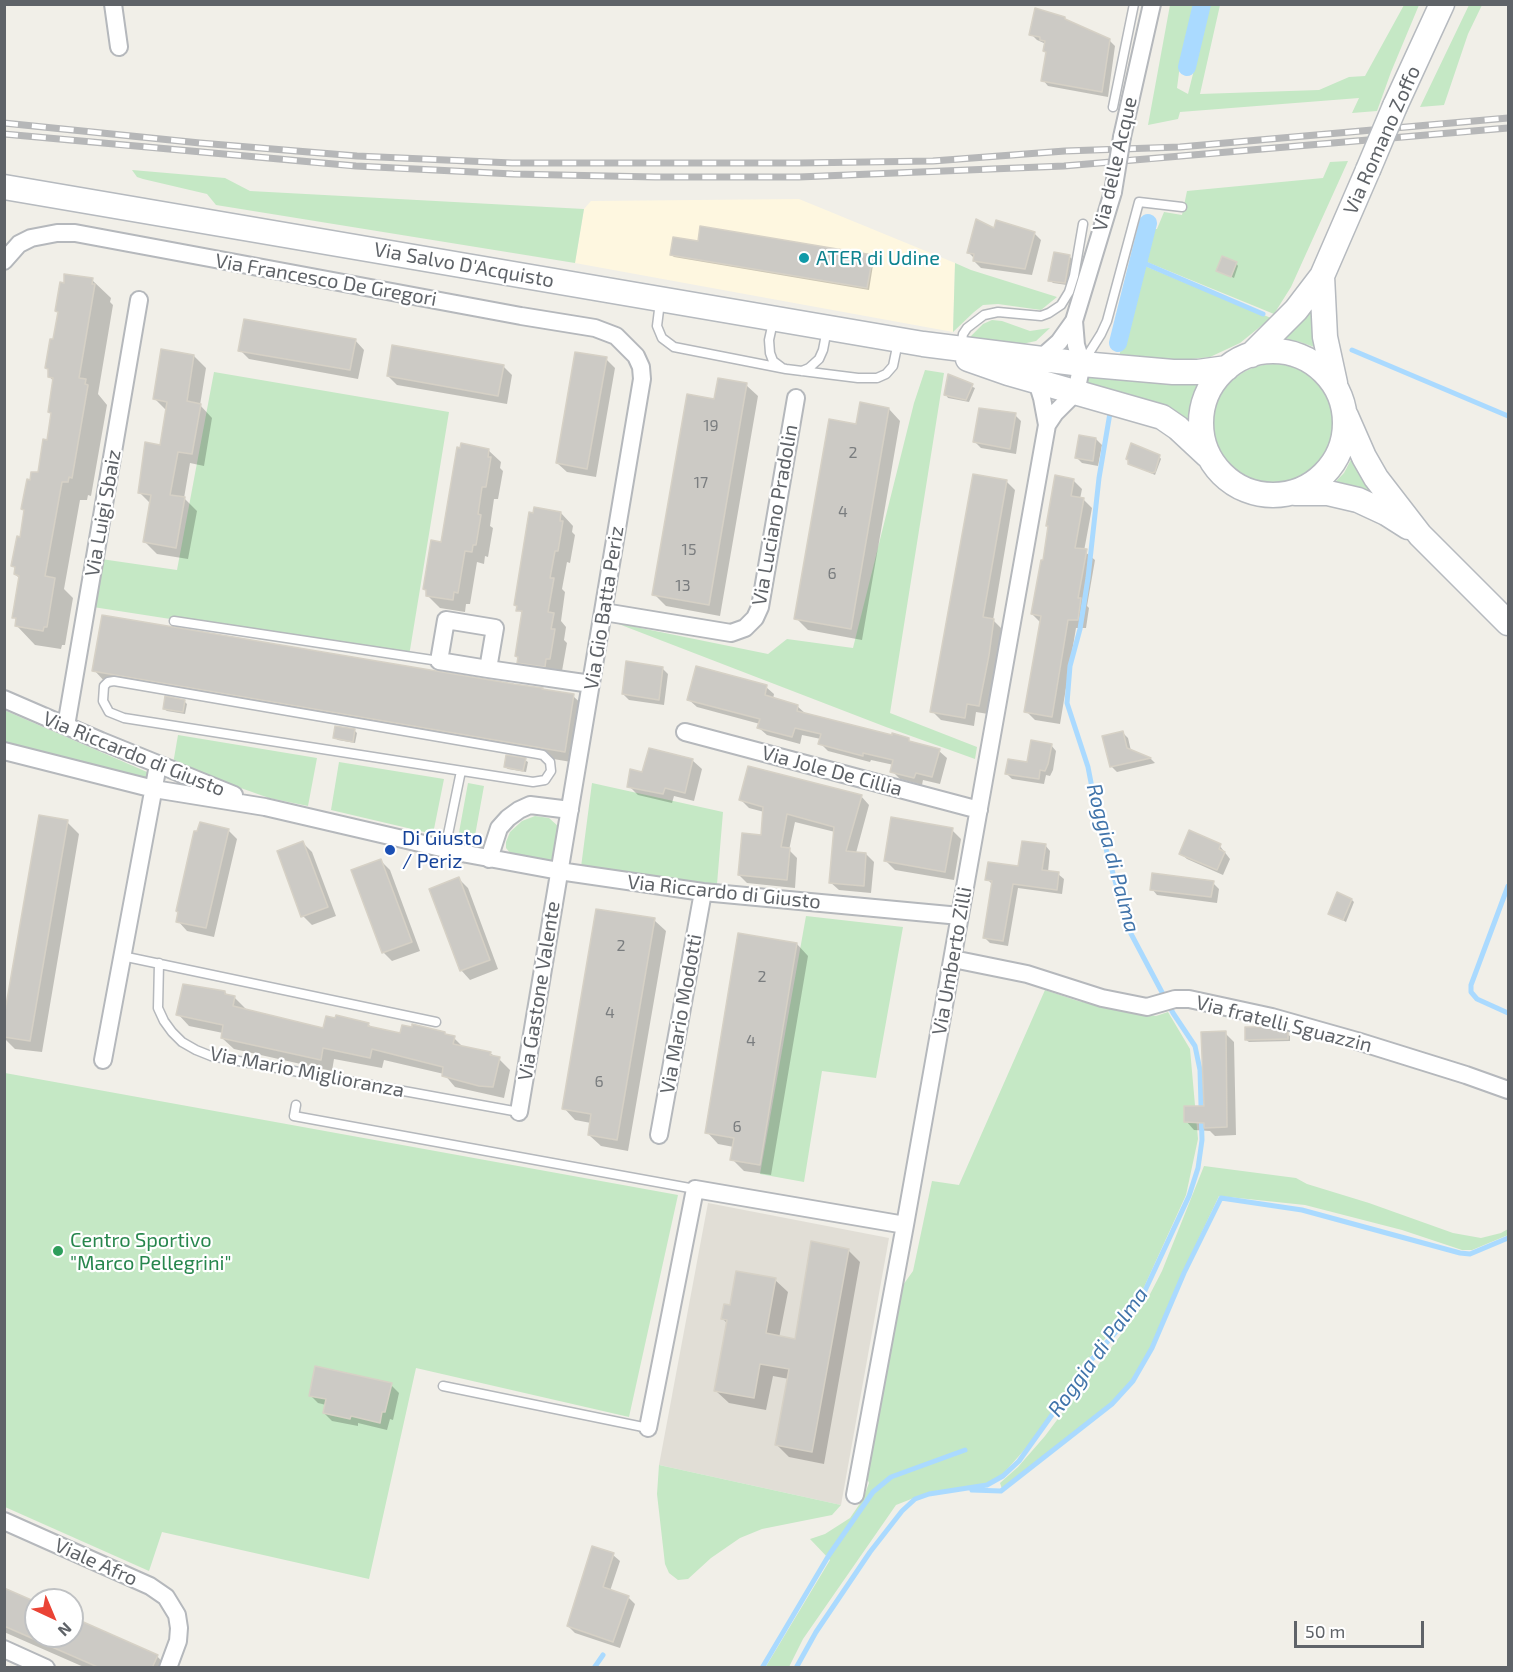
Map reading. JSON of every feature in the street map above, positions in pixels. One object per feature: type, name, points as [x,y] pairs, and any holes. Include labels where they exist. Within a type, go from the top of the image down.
[{"type":"street","points":[[113,4],[119,47]]},
{"type":"street","name":"Via delle Acque","points":[[1041,358],[1059,342],[1074,321],[1113,192],[1122,137],[1152,4]]},
{"type":"street","name":"Via Romano Zoffo","points":[[1251,355],[1296,310],[1322,276],[1395,106],[1442,4]]},
{"type":"street","name":"Via Salvo D'Acquisto","points":[[4,187],[923,344],[961,353],[1036,382],[1162,417],[1178,428],[1210,458]]},
{"type":"street","name":"Via Francesco De Gregori","points":[[4,261],[19,244],[43,234],[62,232],[595,328],[616,336],[629,348]]},
{"type":"street","name":"Via Romano Zoffo","points":[[1322,276],[1325,337],[1336,387]]},
{"type":"street","name":"Via Luigi Sbaiz","points":[[66,726],[139,300]]},
{"type":"street","name":"Via delle Acque","points":[[1074,321],[1076,345],[1082,364]]},
{"type":"street","name":"Via Gio Batta Periz","points":[[559,871],[642,379],[641,367],[629,348]]},
{"type":"street","points":[[1420,535],[1386,513],[1358,500],[1328,493],[1263,494],[1250,491],[1227,478],[1210,458],[1202,431],[1204,403],[1209,390],[1227,368],[1251,355],[1265,352],[1293,354],[1318,366],[1336,387],[1345,414],[1376,478],[1420,535],[1509,623]]},
{"type":"street","name":"Via Salvo D'Acquisto","points":[[961,353],[1041,358],[1173,372],[1198,372],[1227,368]]},
{"type":"street","points":[[1036,382],[1041,358]]},
{"type":"street","points":[[1076,392],[1082,364]]},
{"type":"street","name":"Via Umberto Zilli","points":[[855,1495],[1047,425],[1036,382]]},
{"type":"street","name":"Via Umberto Zilli","points":[[1047,425],[1055,413],[1076,392]]},
{"type":"street","name":"Via Luciano Pradolin","points":[[604,612],[731,633],[745,628],[755,618],[760,607],[796,398]]},
{"type":"street","points":[[1290,493],[1313,483],[1332,464],[1343,441],[1345,414]]},
{"type":"street","points":[[488,669],[495,628],[446,620],[439,661],[488,669],[591,684]]},
{"type":"street","name":"Via Riccardo di Giusto","points":[[4,699],[158,765],[265,807]]},
{"type":"street","name":"Via Jole De Cillia","points":[[685,732],[979,810]]},
{"type":"street","name":"Via Riccardo di Giusto","points":[[4,751],[154,789],[265,807],[489,859],[703,892],[960,916]]},
{"type":"street","points":[[103,1060],[158,765]]},
{"type":"street","points":[[489,859],[499,828],[507,818],[519,810],[530,805],[570,810]]},
{"type":"street","name":"Via Gastone Valente","points":[[519,1112],[559,871]]},
{"type":"street","name":"Via Mario Modotti","points":[[659,1135],[703,892]]},
{"type":"street","name":"Via fratelli Sguazzin","points":[[953,959],[1027,974],[1102,998],[1147,1006],[1175,999],[1190,999],[1272,1017],[1455,1071],[1509,1090]]},
{"type":"street","points":[[648,1428],[695,1189],[905,1226]]},
{"type":"street","name":"Viale Afro","points":[[4,1521],[150,1586],[166,1597],[177,1616],[178,1641],[168,1668]]},
{"type":"street","points":[[4,1649],[46,1668]]},
{"type":"lane","points":[[1113,107],[1134,4]]},
{"type":"lane","points":[[1082,364],[1107,321],[1139,202],[1182,207]]},
{"type":"lane","points":[[961,353],[962,337],[967,328],[984,315],[998,312],[1041,315],[1061,305],[1069,292],[1074,276],[1083,224]]},
{"type":"lane","points":[[661,299],[657,326],[662,338],[674,347],[786,369],[858,378],[877,378],[886,374],[893,366],[898,339]]},
{"type":"lane","points":[[773,318],[769,340],[772,361],[786,369]]},
{"type":"lane","points":[[800,371],[809,368],[819,359],[827,328]]},
{"type":"lane","points":[[174,621],[439,661]]},
{"type":"lane","points":[[114,681],[538,754],[543,755],[550,762],[551,771],[545,780],[533,782],[461,771],[124,718],[110,712],[105,707],[104,686],[114,681]]},
{"type":"lane","points":[[446,849],[461,771]]},
{"type":"lane","points":[[122,956],[436,1022]]},
{"type":"lane","name":"Via Mario Miglioranza","points":[[159,963],[158,1008],[172,1032],[182,1042],[196,1050],[211,1056],[519,1112]]},
{"type":"lane","points":[[296,1105],[294,1116],[695,1189]]},
{"type":"lane","points":[[443,1386],[648,1428]]},
{"type":"shaded area","points":[[799,199],[955,263],[953,332],[575,263],[584,209],[591,201]]},
{"type":"shaded area","points":[[708,1203],[889,1238],[841,1505],[659,1465]]},
{"type":"green space","points":[[1170,5],[1194,5],[1177,88],[1188,94],[1210,5],[1220,5],[1200,94],[1319,90],[1349,77],[1365,76],[1404,5],[1419,5],[1377,111],[1352,113],[1359,98],[1180,112],[1178,119],[1148,125]]},
{"type":"green space","points":[[1469,5],[1482,5],[1468,34],[1444,105],[1420,107]]},
{"type":"green space","points":[[1348,161],[1291,287],[1274,314],[1142,260],[1151,229],[1157,229],[1164,212],[1182,215],[1187,191],[1323,178],[1330,162]]},
{"type":"green space","points":[[132,170],[225,178],[250,191],[584,209],[575,263],[216,205],[207,194],[143,179],[137,177]]},
{"type":"green space","points":[[955,263],[1057,297],[1041,310],[998,304],[983,305],[953,332]]},
{"type":"green space","points":[[1140,264],[1271,318],[1240,343],[1210,357],[1174,361],[1119,357]]},
{"type":"green space","points":[[1317,288],[1320,349],[1300,342],[1277,339]]},
{"type":"green space","points":[[992,320],[1002,321],[1030,331],[1050,328],[1036,341],[1022,344],[970,337],[983,324]]},
{"type":"green space","points":[[1274,364],[1297,368],[1317,382],[1331,402],[1335,425],[1331,448],[1317,468],[1297,482],[1274,486],[1251,482],[1231,468],[1217,448],[1213,425],[1217,402],[1231,382],[1251,368]]},
{"type":"green space","points":[[925,370],[944,373],[890,713],[977,747],[975,759],[616,623],[768,654],[787,639],[853,648],[914,403]]},
{"type":"green space","points":[[1087,371],[1203,379],[1195,394],[1190,428],[1084,388]]},
{"type":"green space","points":[[214,372],[449,412],[409,656],[93,607],[101,559],[177,570]]},
{"type":"green space","points":[[1355,452],[1392,508],[1330,487],[1344,473]]},
{"type":"green space","points":[[4,710],[147,772],[148,783],[5,744]]},
{"type":"green space","points":[[178,735],[317,758],[308,806],[269,798],[173,764]]},
{"type":"green space","points":[[339,762],[444,779],[433,834],[331,810]]},
{"type":"green space","points":[[468,783],[484,786],[474,841],[458,838]]},
{"type":"green space","points":[[592,783],[723,812],[717,884],[581,867]]},
{"type":"green space","points":[[535,816],[549,818],[559,827],[557,855],[552,862],[511,854],[506,848],[510,832],[522,821]]},
{"type":"green space","points":[[806,916],[903,927],[876,1078],[822,1071],[804,1182],[760,1174]]},
{"type":"green space","points":[[1045,990],[1078,1001],[1156,1016],[1168,1012],[1190,1049],[1198,1139],[1186,1195],[1140,1296],[1090,1357],[1033,1440],[1003,1474],[986,1484],[929,1492],[896,1505],[803,1639],[789,1667],[765,1668],[830,1560],[810,1539],[825,1534],[850,1518],[863,1499],[869,1483],[867,1478],[903,1285],[913,1271],[932,1181],[959,1185]]},
{"type":"green space","points":[[5,1073],[678,1195],[629,1417],[416,1368],[369,1579],[162,1532],[149,1571],[5,1507]]},
{"type":"green space","points":[[1204,1166],[1296,1178],[1307,1184],[1453,1233],[1481,1238],[1508,1229],[1508,1235],[1472,1250],[1462,1250],[1402,1230],[1305,1205],[1219,1196],[1151,1347],[1132,1379],[1111,1404],[1002,1489],[1000,1483],[1018,1467],[1045,1436],[1147,1300],[1162,1271]]},
{"type":"green space","points":[[659,1465],[841,1505],[832,1515],[762,1529],[740,1538],[711,1558],[688,1579],[678,1580],[669,1573],[665,1564],[657,1494]]},
{"type":"building","points":[[1035,8],[1065,17],[1110,39],[1102,92],[1041,81],[1046,52],[1043,51],[1045,41],[1040,40],[1040,37],[1029,35]]},
{"type":"building","points":[[976,219],[994,228],[996,220],[1035,232],[1025,269],[973,261],[974,254],[967,253]]},
{"type":"building","name":"ATER di Udine","points":[[700,226],[873,255],[867,288],[670,255],[673,237],[698,241]]},
{"type":"building","points":[[1054,252],[1070,255],[1065,283],[1048,281]]},
{"type":"building","points":[[1222,256],[1237,262],[1231,277],[1216,271]]},
{"type":"building","points":[[64,274],[93,278],[92,284],[95,284],[79,378],[86,379],[85,384],[88,385],[72,478],[69,477],[68,482],[62,482],[45,576],[55,578],[47,627],[44,627],[43,631],[15,626],[16,618],[12,618],[19,576],[14,574],[15,567],[11,566],[17,536],[20,537],[24,510],[21,509],[27,479],[30,480],[31,472],[38,472],[43,439],[47,440],[53,378],[48,377],[48,369],[45,368],[58,312],[55,311],[60,282],[64,283]]},
{"type":"building","points":[[244,319],[356,339],[350,370],[238,351]]},
{"type":"building","points":[[392,345],[504,365],[498,396],[387,376]]},
{"type":"building","points":[[161,349],[194,355],[187,401],[201,404],[192,454],[178,452],[170,495],[185,497],[176,548],[143,542],[151,495],[138,493],[145,442],[160,445],[167,402],[153,399]]},
{"type":"building","points":[[575,352],[607,357],[587,469],[556,463]]},
{"type":"building","points":[[948,374],[973,384],[966,400],[944,395]]},
{"type":"building","points":[[718,378],[747,383],[709,605],[652,595],[687,394],[714,399]]},
{"type":"building","points":[[860,402],[889,408],[851,629],[794,619],[829,419],[856,424]]},
{"type":"building","points":[[979,408],[1016,413],[1010,449],[973,442]]},
{"type":"building","points":[[1079,435],[1096,438],[1093,461],[1075,458]]},
{"type":"building","points":[[461,443],[489,449],[488,457],[491,457],[486,487],[482,487],[478,514],[481,515],[476,545],[473,545],[472,552],[465,551],[458,593],[454,592],[453,600],[426,596],[426,590],[423,589],[431,540],[441,542],[457,447],[460,448]]},
{"type":"building","points":[[1131,443],[1160,455],[1155,472],[1152,473],[1128,464],[1126,459]]},
{"type":"building","points":[[973,474],[1007,480],[983,617],[994,619],[989,655],[979,706],[967,704],[965,718],[930,712]]},
{"type":"building","points":[[1055,475],[1074,479],[1071,496],[1084,498],[1075,548],[1087,549],[1078,598],[1081,598],[1078,620],[1068,620],[1052,717],[1024,712],[1041,616],[1031,614],[1041,560],[1043,560]]},
{"type":"building","points":[[534,507],[561,512],[560,521],[563,521],[550,578],[554,578],[548,612],[554,613],[551,629],[555,629],[550,659],[546,659],[545,667],[517,663],[518,657],[515,656],[522,611],[516,611],[517,606],[514,605],[529,512],[533,513]]},
{"type":"building","points":[[102,615],[574,694],[565,752],[92,671]]},
{"type":"building","points":[[626,661],[663,667],[659,700],[622,694]]},
{"type":"building","points":[[696,666],[767,685],[765,695],[798,705],[797,711],[892,735],[892,733],[909,738],[909,741],[940,749],[932,777],[916,773],[914,778],[890,772],[893,760],[863,753],[863,756],[818,744],[821,734],[795,728],[792,737],[757,728],[760,719],[687,700]]},
{"type":"building","points":[[165,696],[185,700],[183,712],[163,709]]},
{"type":"building","points":[[335,726],[355,729],[353,742],[333,738]]},
{"type":"building","points":[[1123,731],[1127,748],[1151,758],[1110,767],[1102,736]]},
{"type":"building","points":[[1031,740],[1052,744],[1048,764],[1045,771],[1040,770],[1039,779],[1005,774],[1008,759],[1027,762]]},
{"type":"building","points":[[649,748],[693,759],[685,793],[665,788],[663,794],[627,787],[630,769],[642,772]]},
{"type":"building","points":[[506,755],[526,758],[523,771],[504,767]]},
{"type":"building","points":[[748,766],[862,795],[846,851],[866,853],[864,886],[829,883],[834,827],[787,814],[781,847],[790,848],[787,880],[738,875],[742,833],[761,835],[763,807],[739,800]]},
{"type":"building","points":[[39,815],[68,820],[30,1041],[4,1037],[4,1017]]},
{"type":"building","points":[[891,817],[953,828],[945,872],[884,861]]},
{"type":"building","points":[[200,822],[229,829],[206,928],[176,922],[178,912],[176,911],[194,831],[197,831]]},
{"type":"building","points":[[1189,830],[1221,844],[1219,849],[1225,852],[1217,870],[1179,854]]},
{"type":"building","points":[[303,841],[328,907],[301,917],[277,851]]},
{"type":"building","points":[[1022,841],[1046,844],[1042,870],[1059,872],[1057,890],[1013,884],[1003,941],[983,938],[992,881],[985,880],[988,862],[1018,866]]},
{"type":"building","points":[[381,859],[412,942],[382,953],[351,870]]},
{"type":"building","points":[[1152,873],[1214,881],[1211,897],[1150,890]]},
{"type":"building","points":[[459,877],[490,960],[460,971],[429,889]]},
{"type":"building","points":[[1337,892],[1352,899],[1343,920],[1328,914]]},
{"type":"building","points":[[596,909],[655,918],[617,1140],[588,1135],[591,1114],[562,1109]]},
{"type":"building","points":[[738,933],[797,943],[760,1165],[730,1160],[734,1138],[705,1133]]},
{"type":"building","points":[[183,984],[225,991],[225,994],[235,996],[233,1006],[323,1028],[326,1016],[335,1018],[336,1015],[369,1023],[368,1026],[400,1033],[402,1025],[412,1027],[412,1024],[445,1032],[445,1034],[455,1036],[453,1044],[491,1052],[490,1055],[500,1057],[493,1087],[479,1086],[442,1076],[443,1067],[372,1049],[370,1058],[323,1048],[321,1060],[221,1038],[223,1025],[176,1015]]},
{"type":"building","points":[[1245,1027],[1270,1027],[1288,1032],[1288,1039],[1245,1040]]},
{"type":"building","points":[[1226,1031],[1227,1127],[1204,1128],[1204,1123],[1184,1122],[1184,1106],[1204,1106],[1201,1032]]},
{"type":"building","points":[[811,1241],[849,1249],[812,1452],[775,1445],[789,1369],[760,1364],[754,1398],[714,1391],[727,1320],[721,1319],[724,1304],[730,1305],[736,1271],[776,1278],[766,1333],[795,1339]]},
{"type":"building","points":[[315,1366],[392,1383],[380,1423],[351,1416],[350,1419],[323,1413],[326,1399],[309,1396]]},
{"type":"building","points":[[592,1546],[614,1553],[603,1587],[629,1596],[613,1642],[567,1626]]},
{"type":"building","points":[[4,1588],[24,1597],[24,1635],[4,1626]]},
{"type":"building","points":[[84,1622],[158,1655],[152,1668],[100,1668],[54,1648],[84,1648]]},
{"type":"waterway","name":"Roggia di Palma","points":[[1187,67],[1202,4]]},
{"type":"waterway","name":"Roggia di Palma","points":[[1118,343],[1148,223]]},
{"type":"waterway","points":[[1139,261],[1263,314]]},
{"type":"waterway","points":[[1352,350],[1508,416]]},
{"type":"waterway","name":"Roggia di Palma","points":[[796,1668],[816,1632],[870,1552],[902,1511],[915,1499],[929,1494],[987,1485],[1003,1476],[1019,1461],[1092,1359],[1142,1297],[1189,1196],[1198,1168],[1202,1140],[1200,1070],[1195,1046],[1173,1013],[1129,930],[1099,824],[1088,767],[1067,703],[1070,666],[1080,629],[1099,478],[1110,413]]},
{"type":"waterway","points":[[1508,886],[1471,985],[1471,992],[1477,999],[1508,1013]]},
{"type":"waterway","points":[[972,1490],[1001,1491],[1112,1404],[1133,1381],[1152,1348],[1184,1273],[1221,1198],[1302,1210],[1460,1253],[1470,1254],[1508,1238]]},
{"type":"waterway","points":[[762,1668],[829,1555],[873,1492],[891,1477],[965,1450]]},
{"type":"waterway","points":[[594,1668],[603,1655]]},
{"type":"railway","points":[[4,123],[357,156],[512,163],[799,163],[933,161],[1065,151],[1180,147],[1508,118]]},
{"type":"railway","points":[[4,134],[356,166],[513,174],[799,177],[1064,166],[1508,128]]},
{"type":"place","name":"ATER di Udine","points":[[804,258]]},
{"type":"place","name":"Di Giusto / Periz","points":[[390,850]]},
{"type":"place","name":"Centro Sportivo \"Marco Pellegrini\"","points":[[58,1251]]}]
